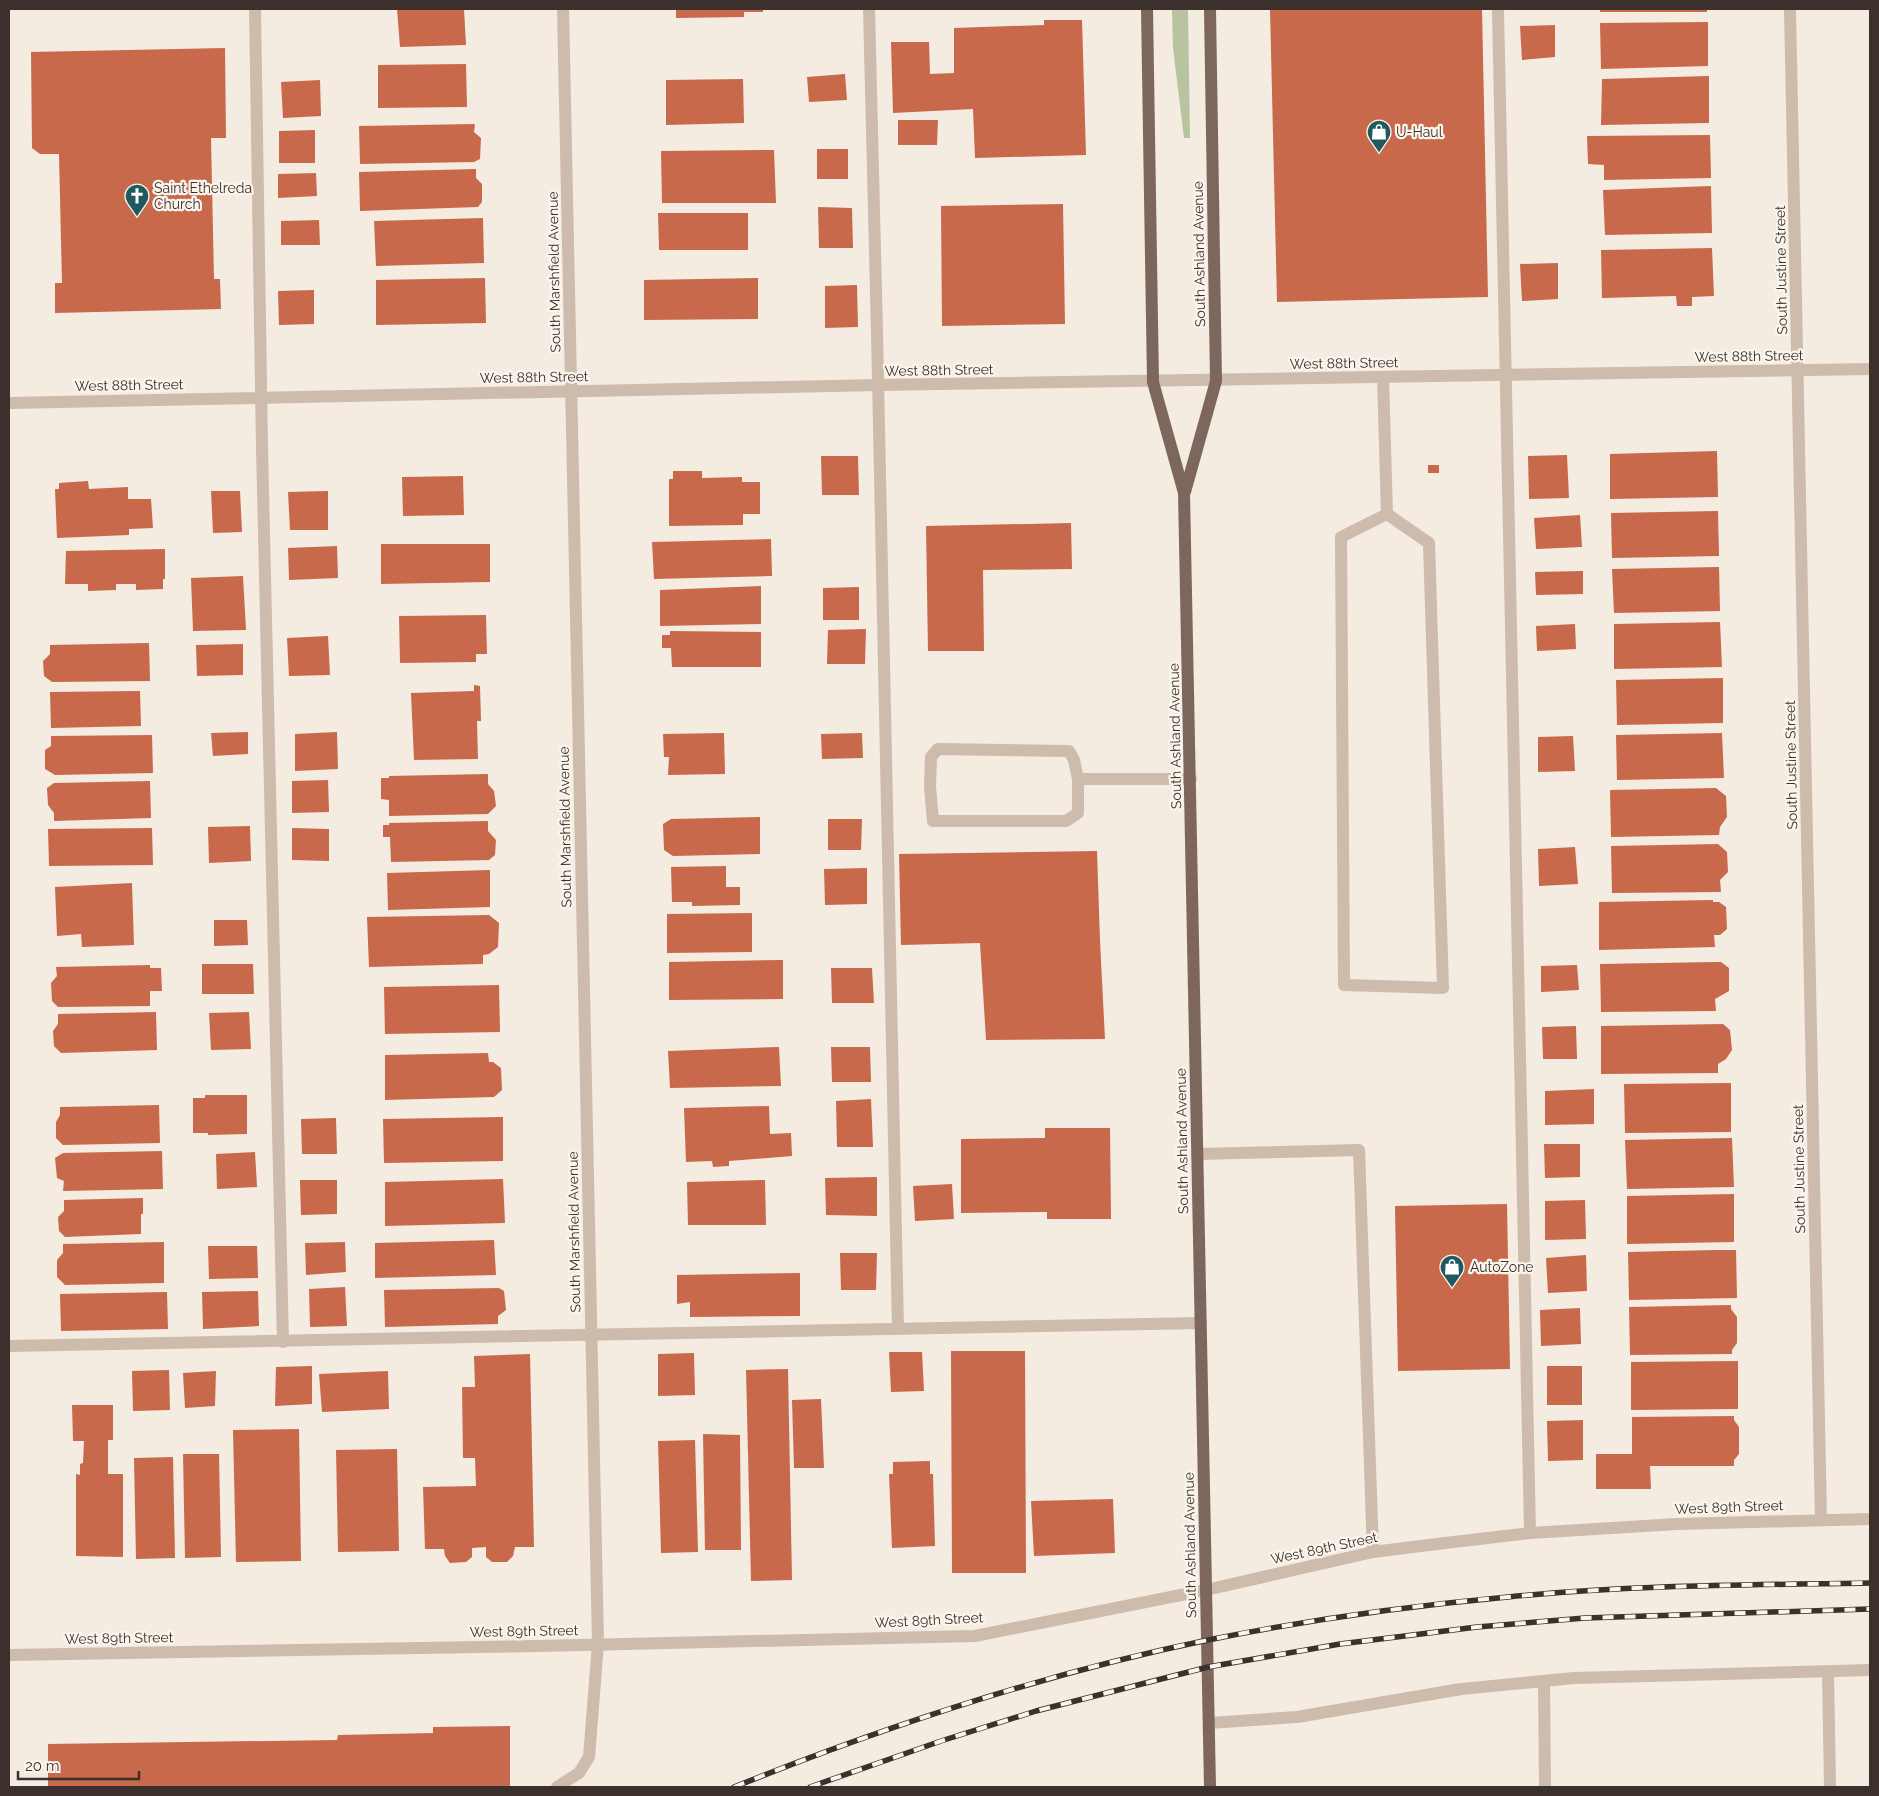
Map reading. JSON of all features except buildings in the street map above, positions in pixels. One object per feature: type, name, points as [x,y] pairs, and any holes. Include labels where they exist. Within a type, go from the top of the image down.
[{"type":"main road","name":"South Ashland Avenue","points":[[1147,9],[1153,382],[1184,493],[1210,1787]]},
{"type":"main road","name":"South Ashland Avenue","points":[[1184,493],[1216,381],[1210,9]]},
{"type":"street","points":[[255,9],[261,398],[283,1342]]},
{"type":"street","name":"South Marshfield Avenue","points":[[557,1787],[579,1773],[589,1757],[598,1644],[562,9]]},
{"type":"street","points":[[869,9],[898,1329]]},
{"type":"street","points":[[1498,9],[1530,1533]]},
{"type":"street","name":"South Justine Street","points":[[1790,9],[1822,1520]]},
{"type":"street","name":"West 88th Street","points":[[9,403],[878,385],[1870,369]]},
{"type":"street","points":[[1383,377],[1387,514]]},
{"type":"street","points":[[1387,514],[1429,543],[1443,988],[1344,985],[1341,536],[1387,514]]},
{"type":"street","points":[[938,749],[1069,751],[1074,760],[1078,779],[1078,812],[1066,821],[933,821],[930,787],[931,757],[938,749]]},
{"type":"street","points":[[1078,779],[1191,780]]},
{"type":"street","points":[[1197,1154],[1359,1150],[1373,1552]]},
{"type":"street","points":[[9,1346],[1201,1323]]},
{"type":"street","name":"West 89th Street","points":[[9,1655],[975,1636],[1206,1590],[1373,1552],[1530,1533],[1677,1524],[1870,1519]]},
{"type":"street","points":[[1209,1723],[1297,1717],[1461,1689],[1544,1681],[1584,1678],[1870,1670]]},
{"type":"street","points":[[1828,1671],[1830,1787]]},
{"type":"street","points":[[1544,1681],[1545,1787]]},
{"type":"green space","points":[[1172,9],[1188,9],[1190,138],[1184,138],[1173,48]]},
{"type":"railway","points":[[734,1787],[908,1722],[1027,1685],[1147,1653],[1245,1633],[1395,1609],[1553,1593],[1689,1586],[1870,1583]]},
{"type":"railway","points":[[810,1787],[941,1741],[1036,1711],[1208,1667],[1340,1644],[1477,1627],[1585,1618],[1870,1609]]},
{"type":"place","name":"U-Haul","points":[[1379,153]]},
{"type":"place","name":"Saint Ethelreda Church","points":[[137,217]]},
{"type":"place","name":"AutoZone","points":[[1452,1288]]}]
